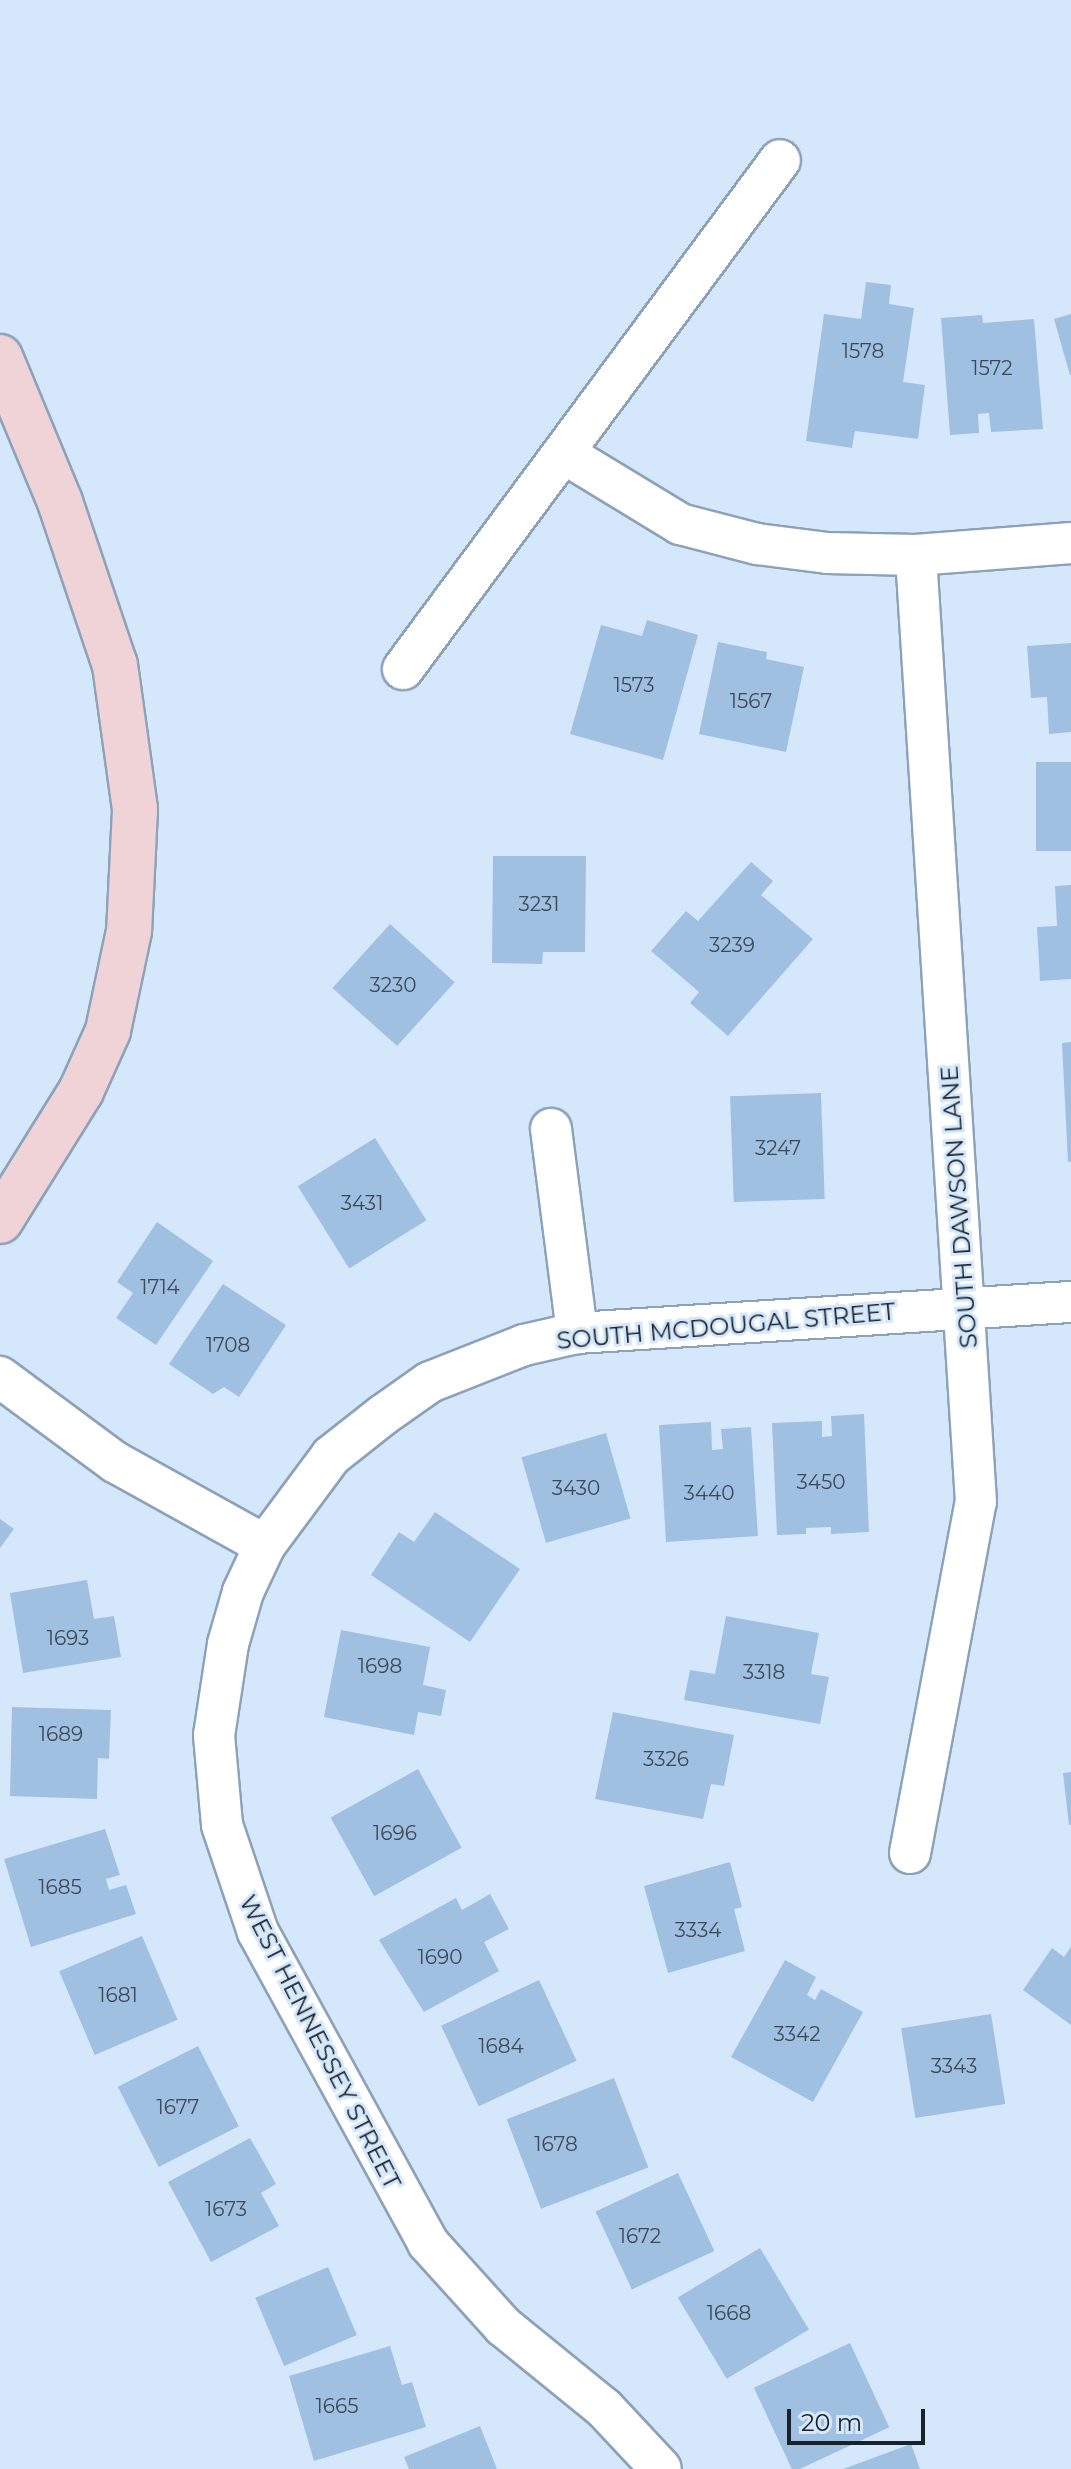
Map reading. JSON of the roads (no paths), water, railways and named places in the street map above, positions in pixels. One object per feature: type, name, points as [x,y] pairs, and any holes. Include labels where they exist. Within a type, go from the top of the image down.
[{"type":"street","points":[[403,669],[780,160]]},
{"type":"street","points":[[0,357],[60,502],[115,665],[135,810],[129,931],[108,1031],[81,1091],[0,1221]]},
{"type":"street","points":[[565,454],[680,524],[785,548],[916,555],[1071,543]]},
{"type":"street","name":"SOUTH DAWSON LANE","points":[[910,1853],[976,1502],[916,555]]},
{"type":"street","points":[[551,1129],[577,1333]]},
{"type":"street","name":"SOUTH MCDOUGAL STREET","points":[[265,1545],[331,1456],[430,1382],[487,1357],[577,1333],[1071,1302]]},
{"type":"street","points":[[0,1377],[115,1462],[265,1545]]},
{"type":"street","name":"WEST HENNESSEY STREET","points":[[265,1545],[243,1592],[228,1644],[214,1735],[222,1825],[258,1932],[428,2243],[503,2326],[604,2408],[661,2469]]}]
